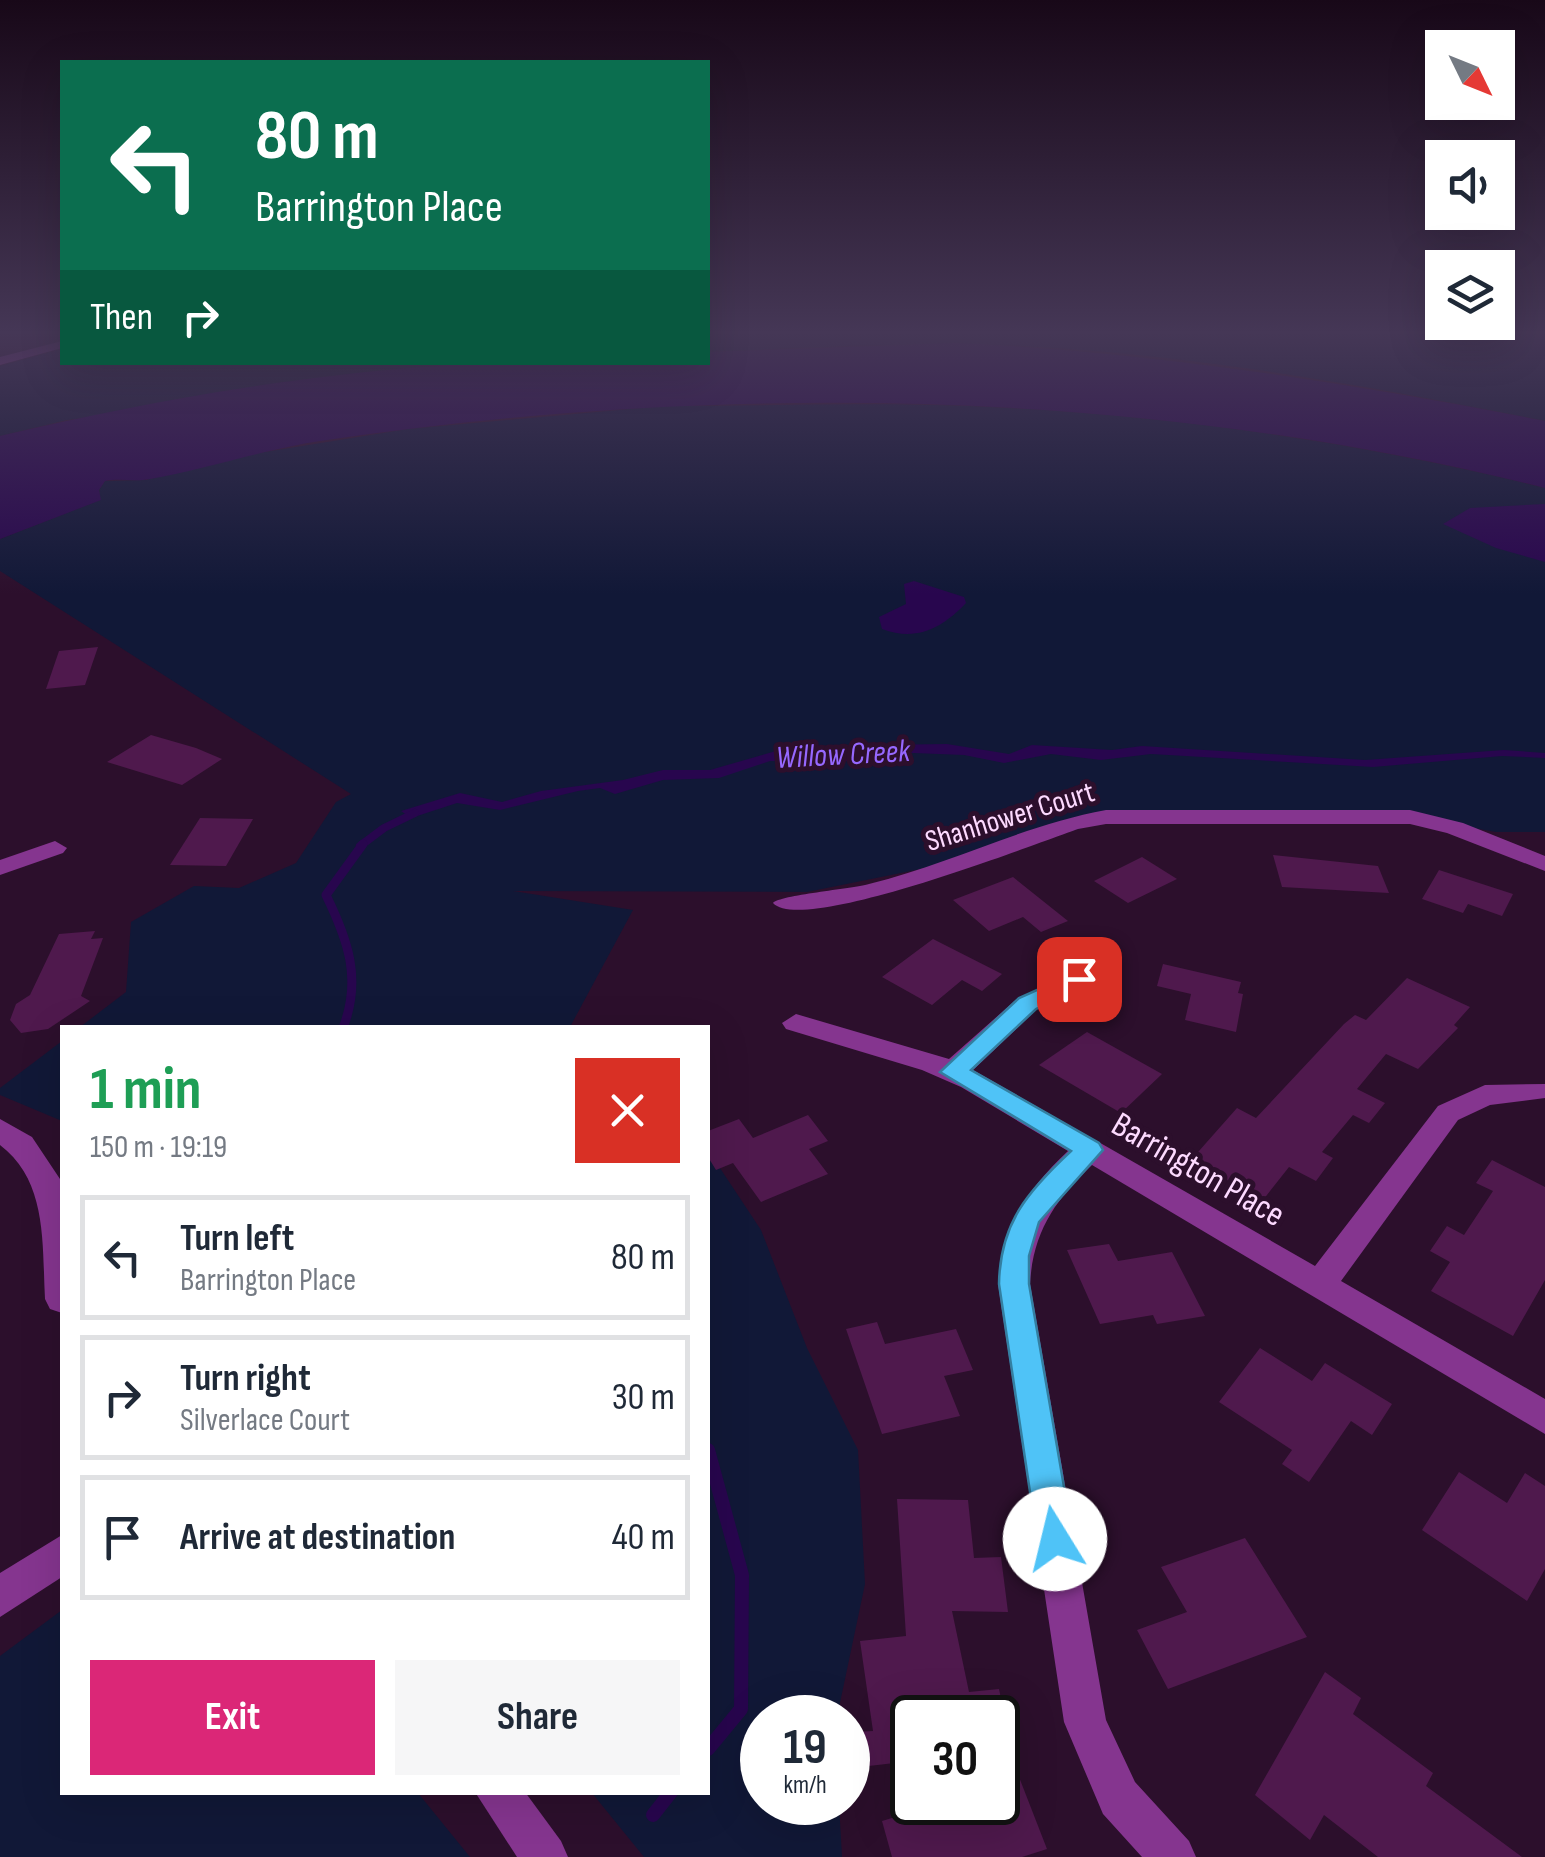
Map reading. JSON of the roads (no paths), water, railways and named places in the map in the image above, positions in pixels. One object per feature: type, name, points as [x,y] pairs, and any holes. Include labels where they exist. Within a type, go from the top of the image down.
[{"type":"street","name":"Shanhower Court","points":[[785,903],[814,902],[877,890],[1073,822],[1106,817],[1410,818],[1436,822],[1545,864]]},
{"type":"street","points":[[0,868],[55,848]]},
{"type":"street","points":[[953,1072],[1027,1004],[1079,979]]},
{"type":"street","name":"Barrington Place","points":[[796,1023],[953,1072],[1545,1418]]},
{"type":"street","points":[[1320,1284],[1448,1113],[1485,1095],[1535,1091]]},
{"type":"street","points":[[0,1130],[28,1147],[41,1162],[51,1190],[60,1280]]},
{"type":"street","points":[[1090,1150],[1039,1198],[1025,1220],[1014,1256],[1014,1284],[1084,1722],[1119,1798],[1172,1857]]},
{"type":"street","points":[[0,1597],[60,1555]]},
{"type":"street","points":[[499,1795],[545,1857]]},
{"type":"water","points":[[71,421],[489,421],[320,441],[150,479],[105,481],[99,490],[101,500],[0,539],[0,436]]},
{"type":"water","points":[[1158,421],[1543,421],[1545,488],[1395,455]]},
{"type":"water","points":[[1545,504],[1545,562],[1496,548],[1443,524],[1470,508]]},
{"type":"water","points":[[914,581],[964,597],[966,603],[928,630],[907,634],[882,629],[879,617],[906,604],[904,584]]},
{"type":"water","points":[[947,744],[1009,754],[1032,745],[1112,750],[1142,746],[1365,760],[1504,750],[1545,753],[1545,758],[1502,756],[1373,767],[1151,754],[1101,760],[1051,754],[1004,763],[964,755],[888,752],[852,761],[770,761],[719,778],[663,780],[615,794],[600,788],[578,791],[500,810],[457,803],[411,818],[401,811],[460,793],[502,802],[541,791],[623,780],[663,770],[710,770],[776,751],[835,755],[876,745]]},
{"type":"waterway","name":"Willow Creek","points":[[360,846],[384,828],[415,813]]},
{"type":"waterway","name":"Willow Creek","points":[[344,1025],[351,993],[350,960],[326,895],[363,844]]},
{"type":"waterway","name":"Willow Creek","points":[[710,1457],[742,1575],[741,1709],[710,1747]]},
{"type":"waterway","name":"Willow Creek","points":[[653,1815],[669,1795]]}]
